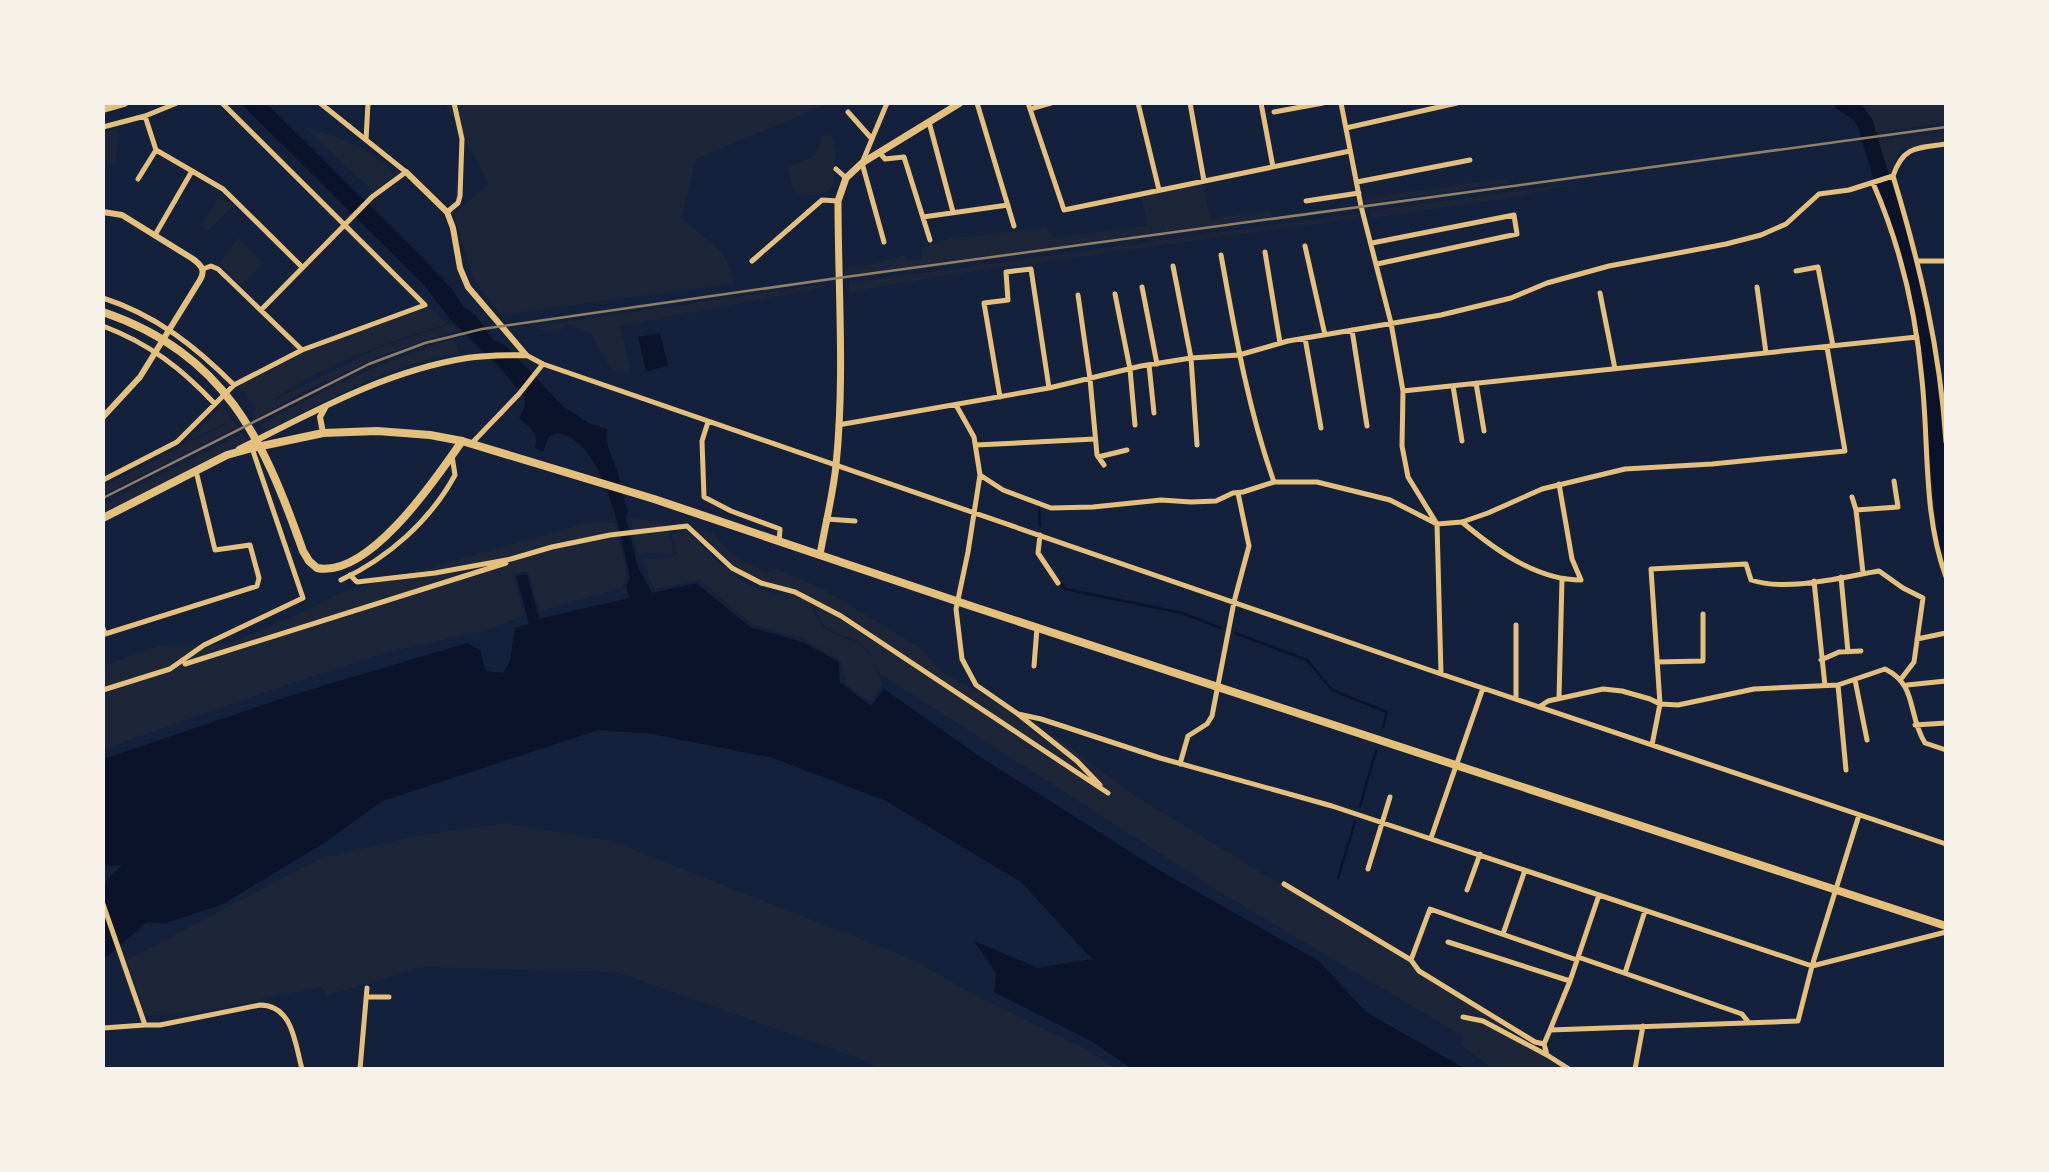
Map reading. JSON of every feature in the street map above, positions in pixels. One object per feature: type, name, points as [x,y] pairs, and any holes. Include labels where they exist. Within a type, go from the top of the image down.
[{"type":"main road","points":[[103,109],[124,103]]},
{"type":"main road","points":[[820,555],[836,466],[841,356],[838,201],[846,178],[862,163],[960,103]]},
{"type":"main road","points":[[103,312],[157,336],[199,367],[237,408],[267,458],[306,556],[314,566],[326,569],[347,562],[379,542],[416,506],[462,441]]},
{"type":"main road","points":[[103,518],[227,455],[252,447],[323,433],[377,431],[430,435],[472,443],[654,499],[957,602],[1946,926]]},
{"type":"street","points":[[103,127],[145,116],[177,103]]},
{"type":"street","points":[[103,480],[177,442],[234,385],[302,350],[425,304],[222,103]]},
{"type":"street","points":[[320,103],[406,172],[447,212],[453,228],[460,268],[468,287],[526,355],[543,364],[1441,674],[1946,844]]},
{"type":"street","points":[[366,140],[368,103]]},
{"type":"street","points":[[447,212],[458,203],[460,196],[462,139],[454,103]]},
{"type":"street","points":[[884,242],[862,163],[887,103]]},
{"type":"street","points":[[977,103],[1014,226]]},
{"type":"street","points":[[1051,103],[1029,106],[1063,210],[1350,151]]},
{"type":"street","points":[[1138,103],[1159,190]]},
{"type":"street","points":[[1190,103],[1204,181]]},
{"type":"street","points":[[1261,103],[1273,167]]},
{"type":"street","points":[[1275,112],[1323,103]]},
{"type":"street","points":[[1341,103],[1359,193],[1391,323],[1403,391],[1402,446],[1408,477],[1437,524],[1441,674]]},
{"type":"street","points":[[1346,128],[1457,103]]},
{"type":"street","points":[[849,112],[872,139]]},
{"type":"street","points":[[145,116],[156,150],[223,188],[302,267]]},
{"type":"street","points":[[929,122],[953,212]]},
{"type":"street","points":[[1946,145],[1914,149],[1903,154],[1893,176],[1918,261],[1934,332],[1946,442]]},
{"type":"street","points":[[138,179],[156,150]]},
{"type":"street","points":[[879,152],[885,159],[904,157],[930,240]]},
{"type":"street","points":[[1357,182],[1470,160]]},
{"type":"street","points":[[836,169],[846,178]]},
{"type":"street","points":[[155,235],[192,171]]},
{"type":"street","points":[[261,310],[372,197],[406,172]]},
{"type":"street","points":[[838,425],[1049,388],[1157,363],[1240,355],[1305,338],[1441,315],[1500,301],[1547,283],[1609,266],[1761,235],[1786,224],[1819,194],[1849,190],[1893,176]]},
{"type":"street","points":[[1873,183],[1891,230],[1909,299],[1922,379],[1933,526],[1938,557],[1946,577]]},
{"type":"street","points":[[1306,201],[1359,193]]},
{"type":"street","points":[[752,261],[821,200],[838,201]]},
{"type":"street","points":[[923,217],[1008,205]]},
{"type":"street","points":[[103,212],[122,215],[192,259],[203,269]]},
{"type":"street","points":[[1372,243],[1514,215],[1517,234],[1377,264]]},
{"type":"street","points":[[1305,246],[1325,335]]},
{"type":"street","points":[[1265,252],[1280,343]]},
{"type":"street","points":[[1221,255],[1261,445],[1274,482]]},
{"type":"street","points":[[1918,261],[1946,261]]},
{"type":"street","points":[[203,269],[211,266],[218,269],[302,350]]},
{"type":"street","points":[[1172,267],[1191,358],[1197,445]]},
{"type":"street","points":[[980,475],[1003,489],[1051,508],[1161,500],[1216,501],[1274,482],[1317,482],[1390,500],[1437,524],[1462,522],[1542,489],[1625,469],[1712,464],[1845,451],[1818,267],[1796,271]]},
{"type":"street","points":[[103,417],[131,389],[200,280],[203,269]]},
{"type":"street","points":[[1000,397],[984,303],[1008,300],[1006,272],[1031,269],[1049,388]]},
{"type":"street","points":[[1142,287],[1157,363]]},
{"type":"street","points":[[1757,287],[1766,353]]},
{"type":"street","points":[[1600,293],[1615,369]]},
{"type":"street","points":[[1115,294],[1130,369],[1135,425]]},
{"type":"street","points":[[1078,295],[1095,439],[1098,457],[1104,465]]},
{"type":"street","points":[[103,298],[170,329],[205,356],[234,385]]},
{"type":"street","points":[[103,326],[155,352],[189,376],[215,404]]},
{"type":"street","points":[[1352,330],[1367,426]]},
{"type":"street","points":[[1403,391],[1916,337]]},
{"type":"street","points":[[1305,338],[1321,428]]},
{"type":"street","points":[[227,455],[327,405],[402,373],[468,358],[526,355]]},
{"type":"street","points":[[472,443],[519,394],[543,364]]},
{"type":"street","points":[[1149,365],[1154,413]]},
{"type":"street","points":[[1476,383],[1484,431]]},
{"type":"street","points":[[1453,386],[1462,442]]},
{"type":"street","points":[[323,433],[320,417],[327,405]]},
{"type":"street","points":[[350,575],[357,582],[413,577],[514,558],[610,535],[687,526],[732,568],[761,583],[795,592],[841,617],[1108,793],[1077,761],[976,685],[962,659],[956,609],[980,475],[974,437],[956,405]]},
{"type":"street","points":[[708,422],[702,441],[704,496],[731,511],[780,529],[779,542]]},
{"type":"street","points":[[976,445],[1095,439]]},
{"type":"street","points":[[103,690],[170,669],[204,645],[305,597],[252,447]]},
{"type":"street","points":[[1098,457],[1126,450]]},
{"type":"street","points":[[341,580],[383,555],[421,521],[455,475],[452,456]]},
{"type":"street","points":[[103,628],[105,634],[257,586],[259,578],[250,545],[215,550],[197,471]]},
{"type":"street","points":[[1856,510],[1898,507],[1894,481]]},
{"type":"street","points":[[1462,522],[1480,538],[1543,574],[1581,580],[1572,559],[1559,484]]},
{"type":"street","points":[[1180,764],[1188,736],[1207,724],[1212,716],[1234,602],[1249,546],[1238,493]]},
{"type":"street","points":[[1852,497],[1863,573]]},
{"type":"street","points":[[826,519],[855,521]]},
{"type":"street","points":[[1040,535],[1038,553],[1058,583]]},
{"type":"street","points":[[186,664],[512,561],[514,558]]},
{"type":"street","points":[[1652,745],[1660,704],[1651,569],[1746,564],[1751,580],[1769,584],[1814,581],[1879,570],[1903,588],[1923,598],[1914,662],[1901,679]]},
{"type":"street","points":[[1841,577],[1848,652]]},
{"type":"street","points":[[1559,698],[1562,579]]},
{"type":"street","points":[[1814,581],[1825,686]]},
{"type":"street","points":[[1657,662],[1703,661],[1703,614]]},
{"type":"street","points":[[1516,625],[1516,699]]},
{"type":"street","points":[[1034,666],[1037,628]]},
{"type":"street","points":[[1917,639],[1946,633]]},
{"type":"street","points":[[1821,660],[1839,652],[1861,651]]},
{"type":"street","points":[[1539,707],[1548,701],[1603,689],[1622,691],[1660,704],[1686,704],[1754,689],[1838,685],[1885,669],[1907,685],[1915,725],[1925,743],[1946,750]]},
{"type":"street","points":[[1855,680],[1867,740]]},
{"type":"street","points":[[1907,685],[1946,681]]},
{"type":"street","points":[[1838,685],[1846,770]]},
{"type":"street","points":[[1432,838],[1483,688]]},
{"type":"street","points":[[1018,714],[1180,764],[1382,821],[1812,966],[1946,932]]},
{"type":"street","points":[[1915,725],[1946,723]]},
{"type":"street","points":[[1368,869],[1390,797]]},
{"type":"street","points":[[1550,1030],[1798,1021],[1835,888],[1859,815]]},
{"type":"street","points":[[1467,890],[1480,854]]},
{"type":"street","points":[[1503,934],[1525,870]]},
{"type":"street","points":[[1284,884],[1411,960],[1419,971],[1535,1042],[1545,1044]]},
{"type":"street","points":[[1547,1055],[1545,1044],[1599,895]]},
{"type":"street","points":[[103,904],[145,1025]]},
{"type":"street","points":[[1411,960],[1430,909],[1742,1014],[1749,1023]]},
{"type":"street","points":[[1625,973],[1645,911]]},
{"type":"street","points":[[1448,942],[1570,981]]},
{"type":"street","points":[[360,1069],[368,988]]},
{"type":"street","points":[[366,997],[389,998]]},
{"type":"street","points":[[103,1028],[160,1025],[260,1005],[272,1007],[281,1012],[288,1021],[302,1069]]},
{"type":"street","points":[[1463,1017],[1483,1021],[1569,1069]]},
{"type":"street","points":[[1634,1069],[1643,1026]]},
{"type":"shaded area","points":[[240,103],[266,103],[420,255],[452,289],[463,306],[476,316],[493,340],[505,345],[564,407],[589,423],[607,429],[608,448],[629,512],[625,515],[638,567],[652,593],[696,583],[750,627],[803,642],[839,662],[840,682],[871,706],[884,689],[979,756],[1159,870],[1319,961],[1366,1012],[1466,1069],[1132,1069],[1093,1042],[994,992],[996,973],[974,941],[1038,968],[1092,959],[1021,882],[886,801],[773,758],[651,734],[599,730],[382,801],[326,842],[223,904],[166,923],[147,922],[103,960],[103,884],[122,865],[103,866],[103,759],[292,695],[467,643],[480,650],[486,671],[503,673],[510,661],[515,628],[529,624],[516,576],[527,574],[539,619],[629,598],[626,586],[630,578],[615,516],[608,493],[587,452],[572,439],[555,433],[548,438],[543,452],[535,448],[536,438],[533,431],[519,419],[525,398],[501,369],[450,319],[424,285]]},
{"type":"shaded area","points":[[445,103],[830,103],[696,159],[681,218],[723,253],[735,283],[501,315],[473,279],[454,214],[489,183]]},
{"type":"shaded area","points":[[1855,103],[1946,103],[1946,123],[1876,133],[1867,114]]},
{"type":"shaded area","points":[[305,128],[354,145],[376,158],[395,175],[374,192]]},
{"type":"shaded area","points":[[117,130],[116,164],[103,164],[103,132]]},
{"type":"shaded area","points":[[1946,132],[1946,141],[1900,151],[1890,174],[1881,160],[1879,141]]},
{"type":"shaded area","points":[[831,135],[836,150],[834,185],[816,195],[794,192],[788,167],[816,155],[822,136]]},
{"type":"shaded area","points":[[1508,178],[1509,183],[1366,203],[1365,198]]},
{"type":"shaded area","points":[[1579,183],[1515,197],[1371,218],[1369,211]]},
{"type":"shaded area","points":[[1203,184],[1210,219],[1270,210],[1272,217],[848,275],[848,267],[874,264],[905,255],[907,261],[922,258],[922,247],[952,238],[1037,229],[1046,225],[1052,238],[1147,226],[1142,197]]},
{"type":"shaded area","points":[[220,196],[233,206],[208,231],[200,226]]},
{"type":"shaded area","points":[[1355,214],[1357,218],[975,271],[849,292],[849,283]]},
{"type":"shaded area","points":[[238,238],[264,263],[241,285],[219,263]]},
{"type":"shaded area","points":[[825,284],[826,287],[620,326],[631,373],[611,369],[591,334],[567,324],[557,333],[532,327]]},
{"type":"shaded area","points":[[429,306],[447,324],[378,347],[333,366],[311,376],[270,402],[385,345],[452,324],[458,330],[388,353],[315,386],[256,418],[252,412],[256,409],[239,386],[305,352]]},
{"type":"shaded area","points":[[660,333],[668,366],[646,371],[638,337]]},
{"type":"shaded area","points":[[455,339],[458,353],[383,375],[265,432],[260,425],[355,376]]},
{"type":"shaded area","points":[[222,406],[232,420],[183,443]]},
{"type":"shaded area","points":[[234,420],[237,427],[103,495],[103,487]]},
{"type":"shaded area","points":[[243,433],[247,441],[103,513],[103,504]]},
{"type":"shaded area","points":[[630,518],[662,522],[668,531],[674,554],[638,553]]},
{"type":"shaded area","points":[[590,522],[615,523],[627,576],[622,588],[540,611],[528,572],[513,573],[524,615],[491,629],[384,653],[103,749],[103,666],[158,646],[229,644],[306,611],[339,593]]},
{"type":"shaded area","points":[[695,527],[712,533],[733,555],[766,573],[777,569],[821,588],[922,649],[941,671],[1064,742],[1132,794],[1405,960],[1567,1069],[1493,1069],[1460,1044],[1461,1035],[1225,895],[879,673],[872,659],[882,684],[871,702],[846,684],[841,661],[802,638],[753,625],[700,580],[654,589],[642,559],[677,554],[672,535],[678,531],[687,531],[721,564],[749,584],[778,594],[792,593],[810,602],[815,617],[825,629],[860,645],[871,658],[863,646],[828,628],[810,599],[805,595],[793,589],[772,586],[740,569]]},
{"type":"shaded area","points":[[505,823],[611,841],[914,960],[978,997],[1086,1049],[1116,1069],[879,1069],[866,1061],[617,972],[423,967],[328,995],[321,987],[211,1010],[146,1016],[127,960],[319,859],[420,835]]},
{"type":"waterway","points":[[1842,103],[1858,113],[1865,123],[1904,241],[1923,325],[1930,371],[1946,544]]},
{"type":"waterway","points":[[1039,507],[1040,526]]},
{"type":"waterway","points":[[1059,581],[1065,589],[1182,613],[1221,628]]},
{"type":"waterway","points":[[1235,633],[1307,660],[1332,690],[1387,712],[1383,727]]},
{"type":"waterway","points":[[1360,806],[1376,751]]},
{"type":"waterway","points":[[1338,878],[1355,822]]},
{"type":"railway","points":[[103,498],[369,364],[425,343],[482,329],[1946,127]]}]
